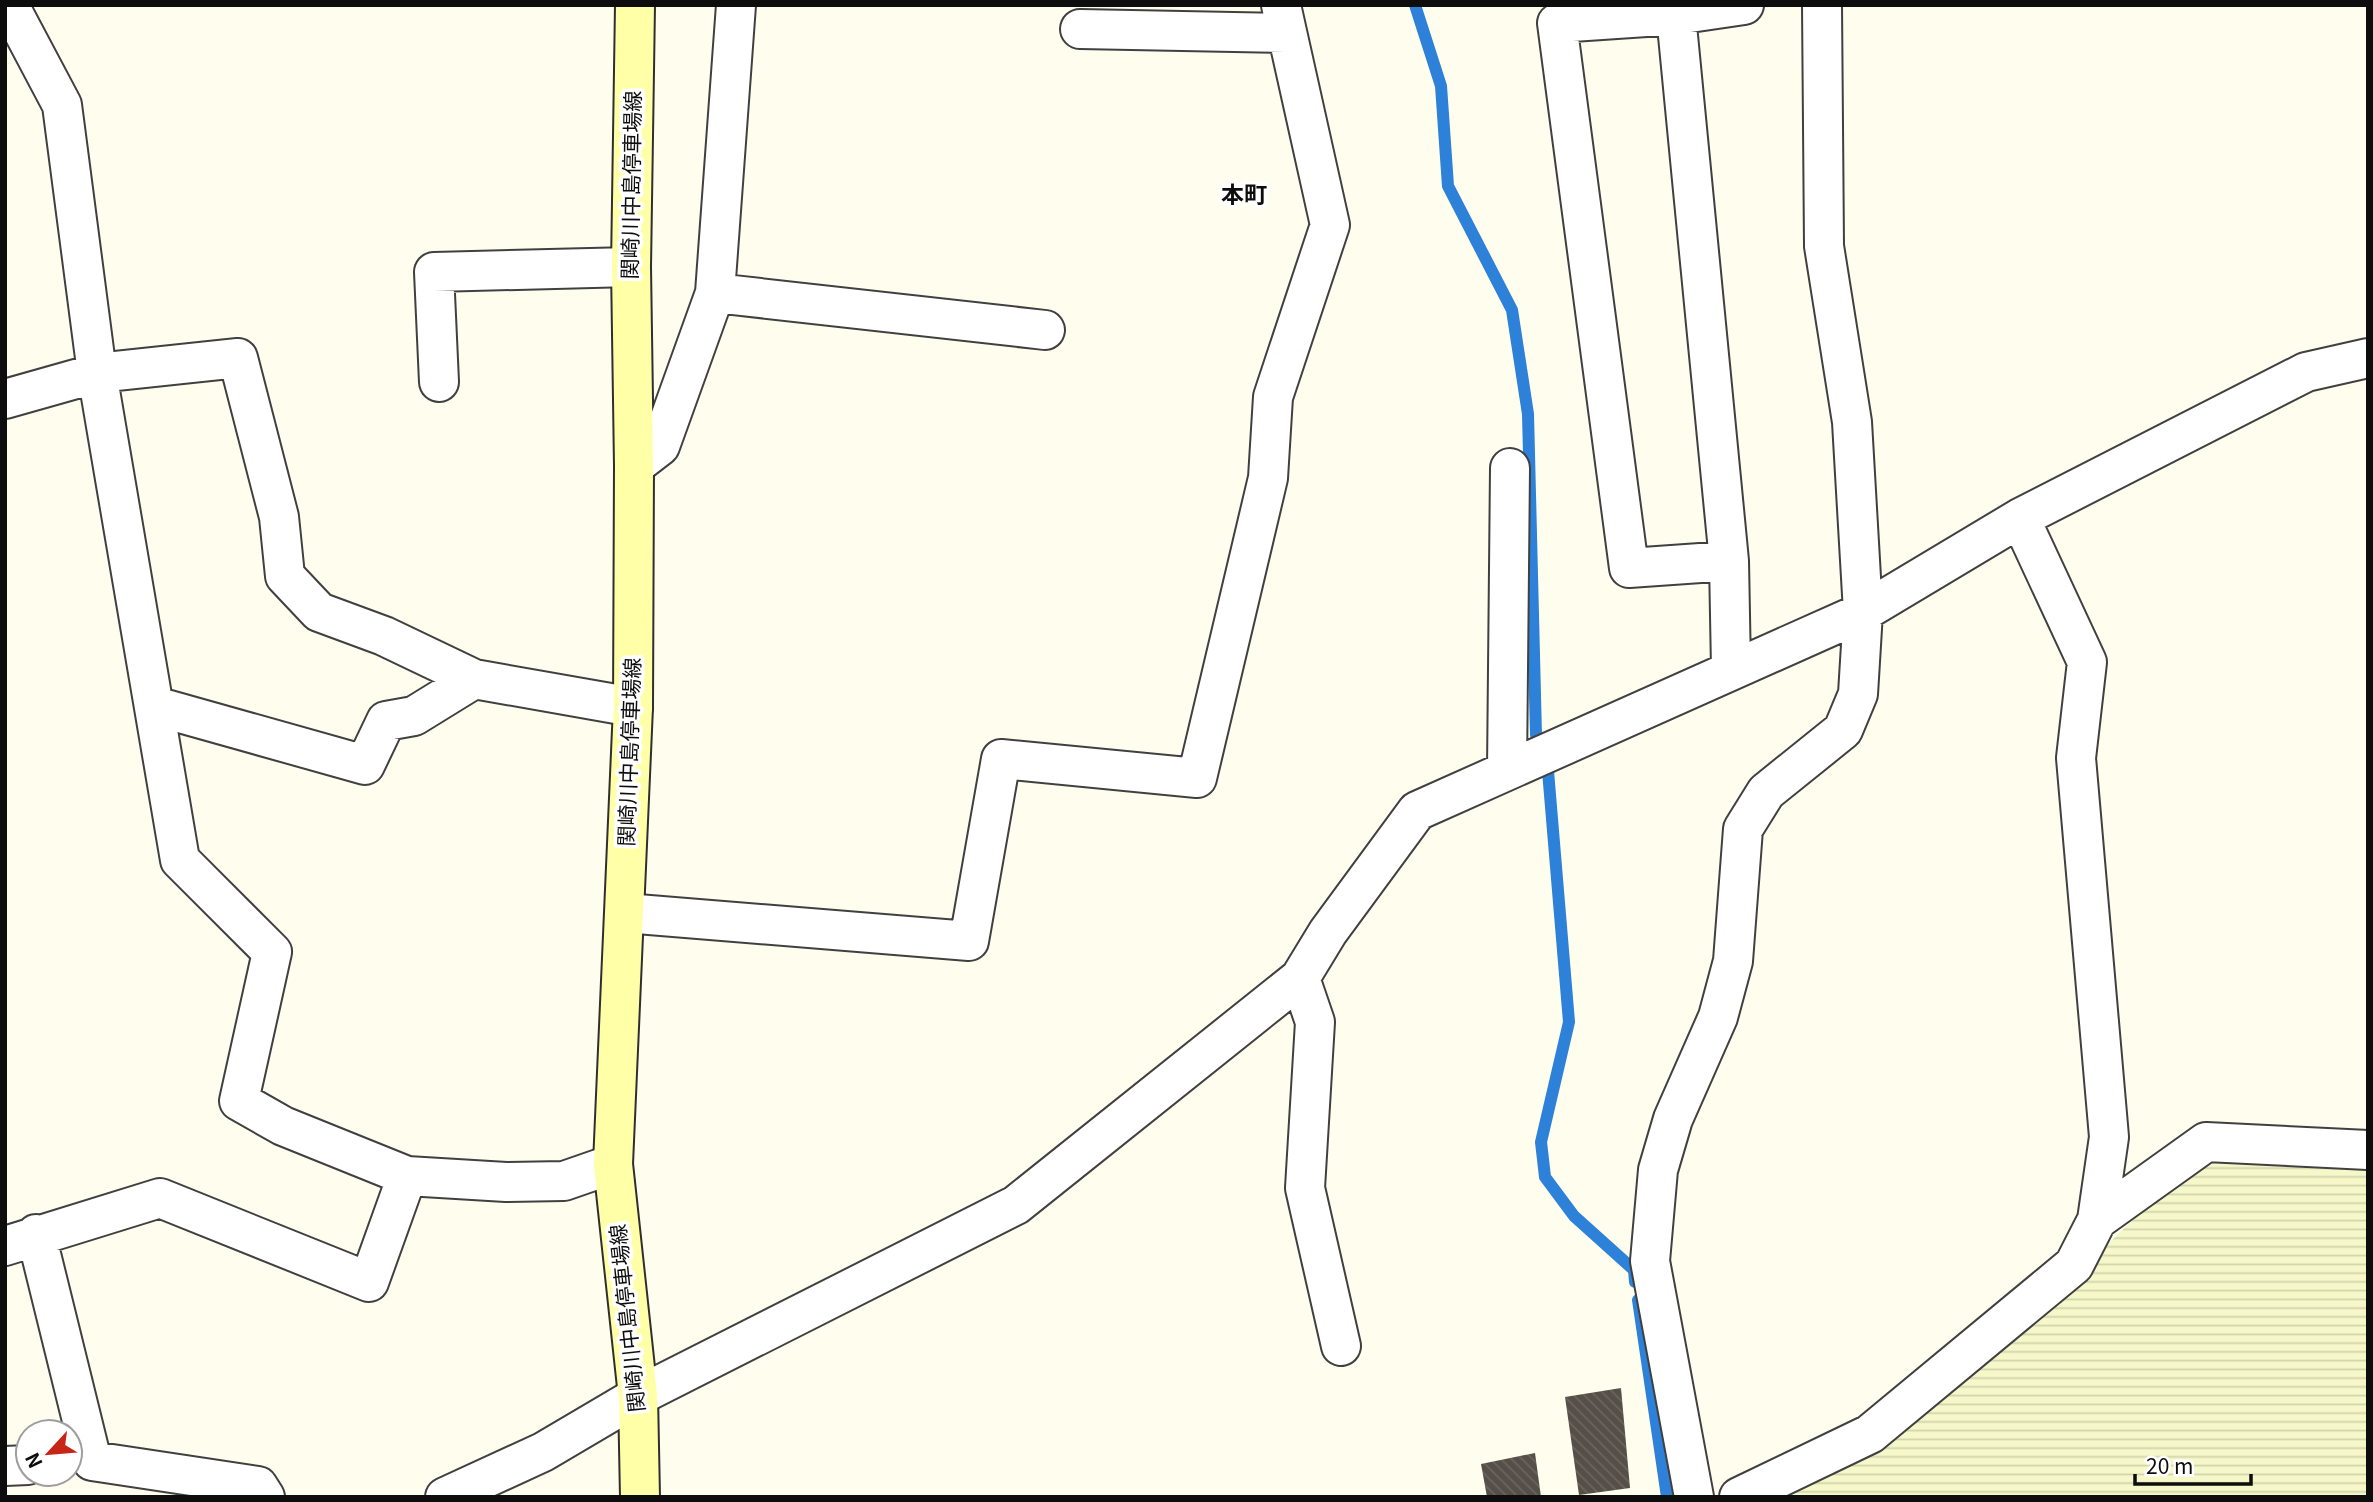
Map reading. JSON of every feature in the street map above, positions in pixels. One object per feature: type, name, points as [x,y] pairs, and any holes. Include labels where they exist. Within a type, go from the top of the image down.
[{"type":"main road","name":"関崎川中島停車場線","points":[[635,5],[631,267],[633,707],[613,1164],[638,1396],[640,1497]]},
{"type":"street","points":[[9,5],[62,105],[97,373],[180,860],[272,952],[239,1101],[283,1126],[407,1176],[506,1182],[564,1181],[613,1164]]},
{"type":"street","points":[[634,466],[660,446],[715,293],[736,5]]},
{"type":"street","points":[[1729,561],[1629,568],[1557,23],[1676,15],[1744,5]]},
{"type":"street","points":[[1694,1497],[1650,1261],[1658,1170],[1673,1119],[1718,1017],[1733,961],[1743,829],[1766,792],[1843,730],[1858,694],[1863,612],[1852,422],[1824,247],[1822,5]]},
{"type":"street","points":[[1676,15],[1729,561],[1731,668]]},
{"type":"street","points":[[625,913],[969,941],[1001,759],[1197,778],[1268,478],[1273,397],[1330,225],[1283,19],[1080,29]]},
{"type":"street","points":[[439,382],[434,272],[631,267]]},
{"type":"street","points":[[715,293],[1045,330]]},
{"type":"street","points":[[5,399],[97,373],[238,358],[279,517],[285,576],[319,612],[384,636],[474,679],[633,707]]},
{"type":"street","points":[[445,1497],[543,1452],[638,1396],[1016,1205],[1300,978],[1328,932],[1417,811],[1731,668],[1863,612],[2020,518],[2306,372],[2368,358]]},
{"type":"street","points":[[1507,770],[1510,468]]},
{"type":"street","points":[[1740,1497],[1870,1434],[2074,1265],[2097,1220],[2109,1137],[2076,758],[2087,662],[2020,518]]},
{"type":"street","points":[[155,706],[365,765],[386,721],[414,716],[474,679]]},
{"type":"street","points":[[1300,978],[1315,1022],[1305,1188],[1341,1346]]},
{"type":"street","points":[[2097,1220],[2206,1142],[2368,1150]]},
{"type":"street","points":[[69,1418],[21,1240],[160,1198],[369,1282],[407,1176]]},
{"type":"street","points":[[84,1461],[258,1486],[265,1497]]},
{"type":"green space","points":[[2226,1144],[2304,1168],[2368,1170],[2368,1497],[1761,1497],[1932,1409],[2180,1176]]},
{"type":"building","points":[[1621,1388],[1630,1488],[1579,1495],[1565,1397]]},
{"type":"building","points":[[1535,1453],[1541,1497],[1487,1497],[1481,1464]]},
{"type":"waterway","points":[[1415,5],[1441,86],[1448,186],[1512,310],[1528,414],[1536,735]]},
{"type":"waterway","points":[[1548,771],[1569,1022],[1541,1142],[1545,1177],[1574,1216],[1634,1270],[1635,1282]]},
{"type":"waterway","points":[[1638,1300],[1667,1497]]},
{"type":"district","name":"本町","points":[[1244,195]]}]
